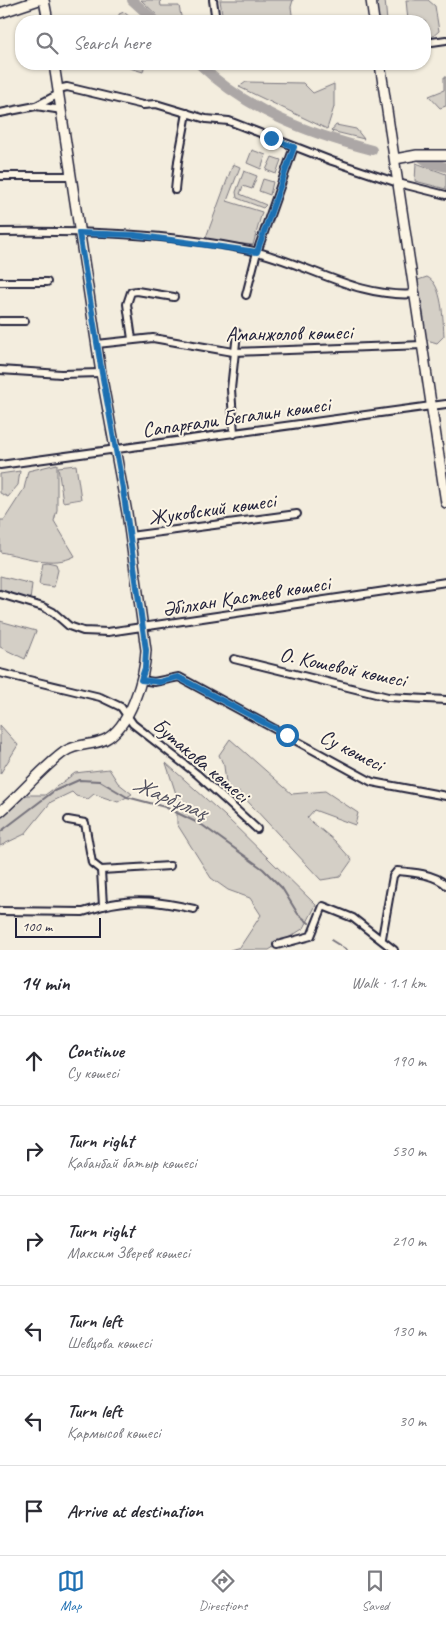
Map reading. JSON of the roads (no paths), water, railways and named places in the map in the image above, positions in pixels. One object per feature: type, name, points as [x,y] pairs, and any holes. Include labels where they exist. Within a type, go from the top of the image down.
[{"type":"street","points":[[0,13],[39,0]]},
{"type":"street","points":[[44,0],[47,15]]},
{"type":"street","points":[[213,0],[215,15]]},
{"type":"street","points":[[371,0],[373,15]]},
{"type":"street","points":[[431,42],[446,40]]},
{"type":"street","points":[[0,812],[65,752],[81,744],[101,741],[113,736],[126,716],[145,668],[146,650],[130,536],[79,233],[55,70]]},
{"type":"street","points":[[381,70],[446,503]]},
{"type":"street","points":[[36,106],[59,91],[72,88],[143,106],[156,104],[206,119],[229,121],[294,147],[398,183],[446,195]]},
{"type":"street","points":[[0,113],[36,106],[62,110]]},
{"type":"street","points":[[175,190],[178,162],[188,113]]},
{"type":"street","points":[[246,295],[257,252],[294,147]]},
{"type":"street","points":[[395,159],[417,155],[446,155]]},
{"type":"street","points":[[0,176],[71,176]]},
{"type":"street","points":[[0,232],[135,235],[257,252],[377,294],[416,294]]},
{"type":"street","points":[[0,282],[47,282]]},
{"type":"street","points":[[132,340],[127,304],[131,292],[137,291],[174,297]]},
{"type":"street","points":[[0,321],[25,321]]},
{"type":"street","points":[[234,434],[231,389],[233,352],[237,334]]},
{"type":"street","name":"Аманжолов көшесі","points":[[97,344],[160,339],[233,352],[423,345]]},
{"type":"street","points":[[0,370],[61,374],[102,373]]},
{"type":"street","name":"Сапарғали Бегалин көшесі","points":[[0,465],[117,451],[446,404]]},
{"type":"street","name":"Жуковский көшесі","points":[[130,536],[297,514]]},
{"type":"street","name":"Әбілхан Қастеев көшесі","points":[[0,594],[43,607],[53,612],[69,626],[83,631],[108,632],[446,582]]},
{"type":"street","name":"О. Кошевой көшесі","points":[[234,659],[388,697],[446,700]]},
{"type":"street","points":[[0,673],[100,697],[121,707],[126,716]]},
{"type":"street","name":"Су көшесі","points":[[141,680],[159,682],[178,677],[372,782],[446,796]]},
{"type":"street","name":"Бутакова көшесі","points":[[126,716],[133,724],[197,774],[257,829]]},
{"type":"street","points":[[68,820],[85,823],[92,863],[101,870],[170,866]]},
{"type":"street","points":[[101,870],[103,906]]},
{"type":"street","points":[[382,938],[393,876],[397,871],[412,872],[446,884]]},
{"type":"street","points":[[0,911],[82,912],[134,900],[157,901],[194,909]]},
{"type":"street","points":[[277,945],[311,936],[323,906],[353,918],[382,938],[394,950]]},
{"type":"waterway","points":[[132,0],[148,15]]},
{"type":"waterway","points":[[206,70],[238,95],[280,118],[324,136],[372,150]]},
{"type":"waterway","points":[[421,157],[430,163],[446,167]]},
{"type":"waterway","name":"Жарбұлақ","points":[[0,744],[0,751]]},
{"type":"waterway","name":"Жарбұлақ","points":[[0,832],[54,791],[79,780],[100,781],[127,797],[165,807],[202,825],[263,869],[282,888],[298,914],[309,923]]},
{"type":"waterway","name":"Жарбұлақ","points":[[331,940],[347,950]]}]
